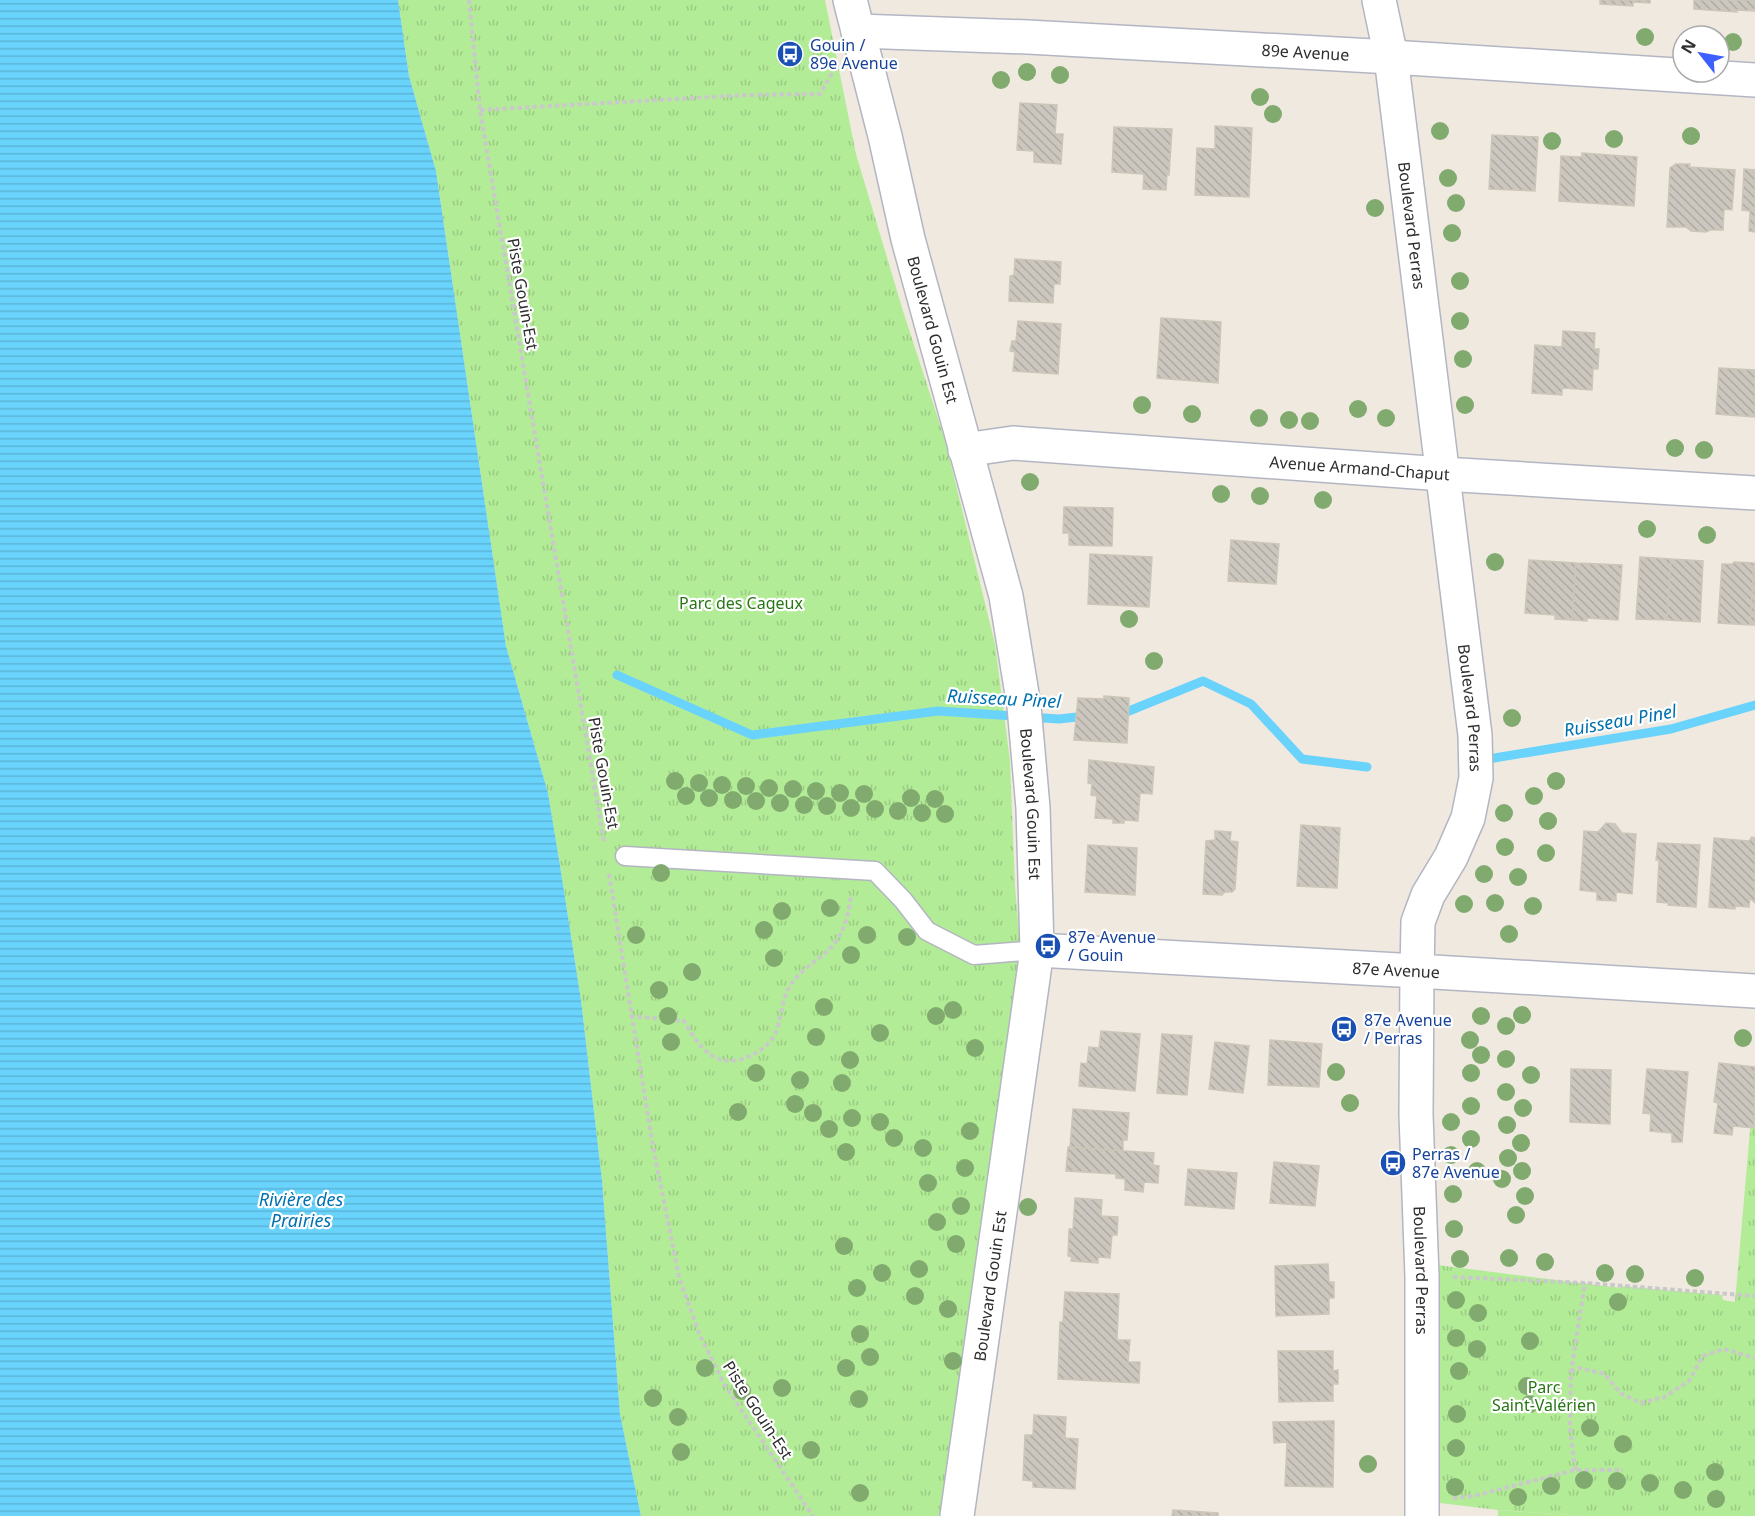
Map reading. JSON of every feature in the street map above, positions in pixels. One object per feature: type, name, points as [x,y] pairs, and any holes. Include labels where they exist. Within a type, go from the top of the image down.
[{"type":"street","name":"Boulevard Gouin Est","points":[[850,0],[885,136],[908,239],[1006,596],[1016,651],[1029,762],[1034,831],[1037,950],[957,1516]]},
{"type":"street","name":"Boulevard Perras","points":[[1379,0],[1391,57],[1475,735],[1476,778],[1468,819],[1451,857],[1428,895],[1418,922],[1416,1115],[1422,1276],[1422,1509]]},
{"type":"street","name":"89e Avenue","points":[[858,31],[1391,57],[1755,80]]},
{"type":"street","name":"Avenue Armand-Chaput","points":[[965,450],[1013,443],[1443,474],[1755,493]]},
{"type":"street","name":"87e Avenue","points":[[1037,950],[1755,991]]},
{"type":"lane","points":[[625,856],[875,871],[903,900],[927,931],[974,955],[1037,950]]},
{"type":"path","name":"Piste Gouin-Est","points":[[469,0],[480,110],[606,855]]},
{"type":"path","points":[[480,110],[747,95],[820,94],[858,31]]},
{"type":"path","name":"Piste Gouin-Est","points":[[608,866],[652,1147],[679,1277],[699,1333],[724,1384],[813,1516]]},
{"type":"path","points":[[630,1016],[684,1022],[696,1042],[706,1052],[720,1059],[733,1061],[759,1052],[776,1033],[790,986],[802,971],[826,953],[839,937],[849,913],[854,868]]},
{"type":"path","points":[[1422,1276],[1586,1283],[1755,1296]]},
{"type":"path","points":[[1575,1470],[1570,1427],[1571,1372],[1586,1283]]},
{"type":"path","points":[[1571,1372],[1579,1368],[1605,1374],[1620,1393],[1641,1403],[1664,1397],[1689,1381],[1703,1356],[1724,1349],[1755,1358]]},
{"type":"path","points":[[1422,1509],[1575,1470],[1623,1470]]},
{"type":"green space","name":"Parc des Cageux","points":[[398,0],[825,0],[856,154],[945,440],[995,644],[1010,761],[1020,945],[993,1162],[944,1516],[641,1516],[620,1414],[602,1180],[581,1000],[559,859],[548,793],[506,646],[436,171],[409,76]]},
{"type":"green space","name":"Parc Saint-Valérien","points":[[1755,1074],[1755,1516],[1583,1516],[1498,1510],[1423,1501],[1421,1263],[1621,1288],[1621,1286],[1722,1295],[1723,1300],[1735,1302]]},
{"type":"green space","points":[[1498,1510],[1583,1516],[1498,1516]]},
{"type":"water","name":"Rivière des Prairies","points":[[0,0],[398,0],[409,76],[436,171],[506,646],[548,793],[559,859],[581,1000],[602,1180],[620,1414],[641,1516],[0,1516]]},
{"type":"building","points":[[1600,0],[1650,0],[1650,3],[1633,2],[1633,6],[1600,4]]},
{"type":"building","points":[[1694,0],[1755,0],[1755,11],[1694,9]]},
{"type":"building","points":[[1020,103],[1057,105],[1055,134],[1063,134],[1061,164],[1034,162],[1034,151],[1017,150]]},
{"type":"building","points":[[1215,126],[1252,128],[1249,197],[1195,195],[1197,148],[1215,149]]},
{"type":"building","points":[[1114,127],[1172,129],[1166,190],[1143,189],[1144,174],[1112,172]]},
{"type":"building","points":[[1492,135],[1538,137],[1535,191],[1489,189]]},
{"type":"building","points":[[1582,153],[1637,157],[1634,206],[1559,201],[1561,156],[1582,157]]},
{"type":"building","points":[[1676,164],[1735,170],[1732,210],[1724,209],[1723,230],[1706,232],[1691,231],[1686,227],[1667,227],[1670,168]]},
{"type":"building","points":[[1744,169],[1755,170],[1755,232],[1749,231],[1750,211],[1742,210]]},
{"type":"building","points":[[1015,259],[1061,262],[1060,284],[1054,284],[1053,303],[1009,301],[1010,276],[1014,275]]},
{"type":"building","points":[[1161,318],[1221,322],[1218,383],[1157,378]]},
{"type":"building","points":[[1018,321],[1061,324],[1058,374],[1013,371],[1015,352],[1010,351],[1012,341],[1016,341]]},
{"type":"building","points":[[1563,331],[1595,333],[1594,349],[1599,349],[1598,369],[1593,369],[1592,390],[1562,388],[1562,395],[1532,393],[1535,345],[1562,347]]},
{"type":"building","points":[[1719,368],[1755,370],[1755,417],[1716,414]]},
{"type":"building","points":[[1064,507],[1113,508],[1112,546],[1069,545],[1069,533],[1063,533]]},
{"type":"building","points":[[1231,540],[1279,544],[1276,584],[1228,581]]},
{"type":"building","points":[[1090,554],[1152,557],[1149,607],[1088,604]]},
{"type":"building","points":[[1640,557],[1671,559],[1667,620],[1636,619]]},
{"type":"building","points":[[1671,559],[1703,561],[1700,622],[1667,620]]},
{"type":"building","points":[[1529,560],[1576,563],[1572,620],[1555,619],[1555,615],[1525,613]]},
{"type":"building","points":[[1734,562],[1754,563],[1750,625],[1718,623],[1722,564],[1733,564]]},
{"type":"building","points":[[1576,563],[1622,565],[1618,620],[1587,618],[1587,621],[1572,620]]},
{"type":"building","points":[[1754,563],[1755,625],[1750,625]]},
{"type":"building","points":[[1104,696],[1129,698],[1127,743],[1074,740],[1078,698],[1104,699]]},
{"type":"building","points":[[1089,760],[1154,767],[1152,794],[1140,793],[1138,821],[1124,820],[1124,823],[1113,823],[1113,819],[1095,818],[1097,796],[1091,795],[1092,784],[1088,783]]},
{"type":"building","points":[[1606,823],[1615,824],[1622,833],[1636,834],[1632,894],[1616,892],[1616,901],[1597,900],[1597,892],[1580,890],[1584,831],[1598,832]]},
{"type":"building","points":[[1301,825],[1340,828],[1337,888],[1297,886]]},
{"type":"building","points":[[1215,831],[1231,832],[1230,841],[1238,842],[1235,889],[1222,895],[1203,894],[1206,841],[1215,840]]},
{"type":"building","points":[[1752,837],[1755,838],[1755,903],[1750,898],[1749,907],[1735,906],[1735,909],[1709,907],[1714,838],[1749,841]]},
{"type":"building","points":[[1658,843],[1700,845],[1696,907],[1657,902]]},
{"type":"building","points":[[1088,845],[1137,848],[1135,895],[1085,892]]},
{"type":"building","points":[[1101,1031],[1140,1034],[1135,1091],[1079,1086],[1081,1063],[1087,1064],[1089,1047],[1099,1048]]},
{"type":"building","points":[[1162,1034],[1192,1036],[1187,1095],[1157,1093]]},
{"type":"building","points":[[1270,1040],[1322,1044],[1319,1087],[1268,1085]]},
{"type":"building","points":[[1215,1042],[1249,1046],[1243,1093],[1209,1089]]},
{"type":"building","points":[[1719,1063],[1755,1067],[1754,1128],[1733,1126],[1732,1135],[1714,1133],[1718,1103],[1714,1102]]},
{"type":"building","points":[[1571,1069],[1611,1070],[1610,1124],[1570,1122]]},
{"type":"building","points":[[1647,1069],[1688,1072],[1682,1142],[1672,1142],[1672,1133],[1650,1131],[1651,1114],[1643,1113]]},
{"type":"building","points":[[1073,1109],[1129,1113],[1127,1140],[1123,1140],[1123,1151],[1070,1147]]},
{"type":"building","points":[[1068,1147],[1154,1153],[1153,1165],[1159,1166],[1158,1183],[1144,1182],[1143,1192],[1125,1190],[1125,1179],[1116,1178],[1116,1174],[1066,1171]]},
{"type":"building","points":[[1274,1162],[1319,1166],[1315,1206],[1270,1203]]},
{"type":"building","points":[[1188,1169],[1237,1173],[1234,1209],[1185,1205]]},
{"type":"building","points":[[1075,1198],[1102,1200],[1101,1216],[1118,1217],[1117,1235],[1112,1235],[1110,1258],[1098,1257],[1098,1263],[1071,1261],[1072,1257],[1068,1256],[1069,1229],[1073,1229]]},
{"type":"building","points":[[1328,1264],[1329,1282],[1334,1282],[1334,1298],[1329,1298],[1329,1314],[1276,1316],[1275,1266]]},
{"type":"building","points":[[1065,1292],[1119,1294],[1117,1340],[1130,1340],[1128,1362],[1140,1362],[1139,1383],[1058,1379],[1060,1322],[1063,1322]]},
{"type":"building","points":[[1278,1351],[1333,1351],[1333,1371],[1338,1370],[1338,1384],[1333,1384],[1333,1401],[1279,1402]]},
{"type":"building","points":[[1034,1415],[1066,1417],[1065,1438],[1078,1439],[1075,1489],[1033,1487],[1033,1481],[1023,1480],[1025,1435],[1033,1435]]},
{"type":"building","points":[[1334,1421],[1333,1487],[1285,1486],[1287,1442],[1274,1443],[1273,1422]]},
{"type":"building","points":[[1173,1510],[1218,1513],[1218,1516],[1172,1516]]},
{"type":"waterway","name":"Ruisseau Pinel","points":[[617,675],[752,735],[938,711],[1059,719],[1086,716]]},
{"type":"waterway","name":"Ruisseau Pinel","points":[[1117,713],[1124,713],[1203,681],[1251,704],[1302,759],[1367,767]]},
{"type":"waterway","name":"Ruisseau Pinel","points":[[1488,759],[1671,729],[1755,705]]},
{"type":"place","name":"Gouin / 89e Avenue","points":[[790,54]]},
{"type":"place","name":"87e Avenue / Gouin","points":[[1048,946]]},
{"type":"place","name":"87e Avenue / Perras","points":[[1344,1029]]},
{"type":"place","name":"Perras / 87e Avenue","points":[[1393,1163]]}]
